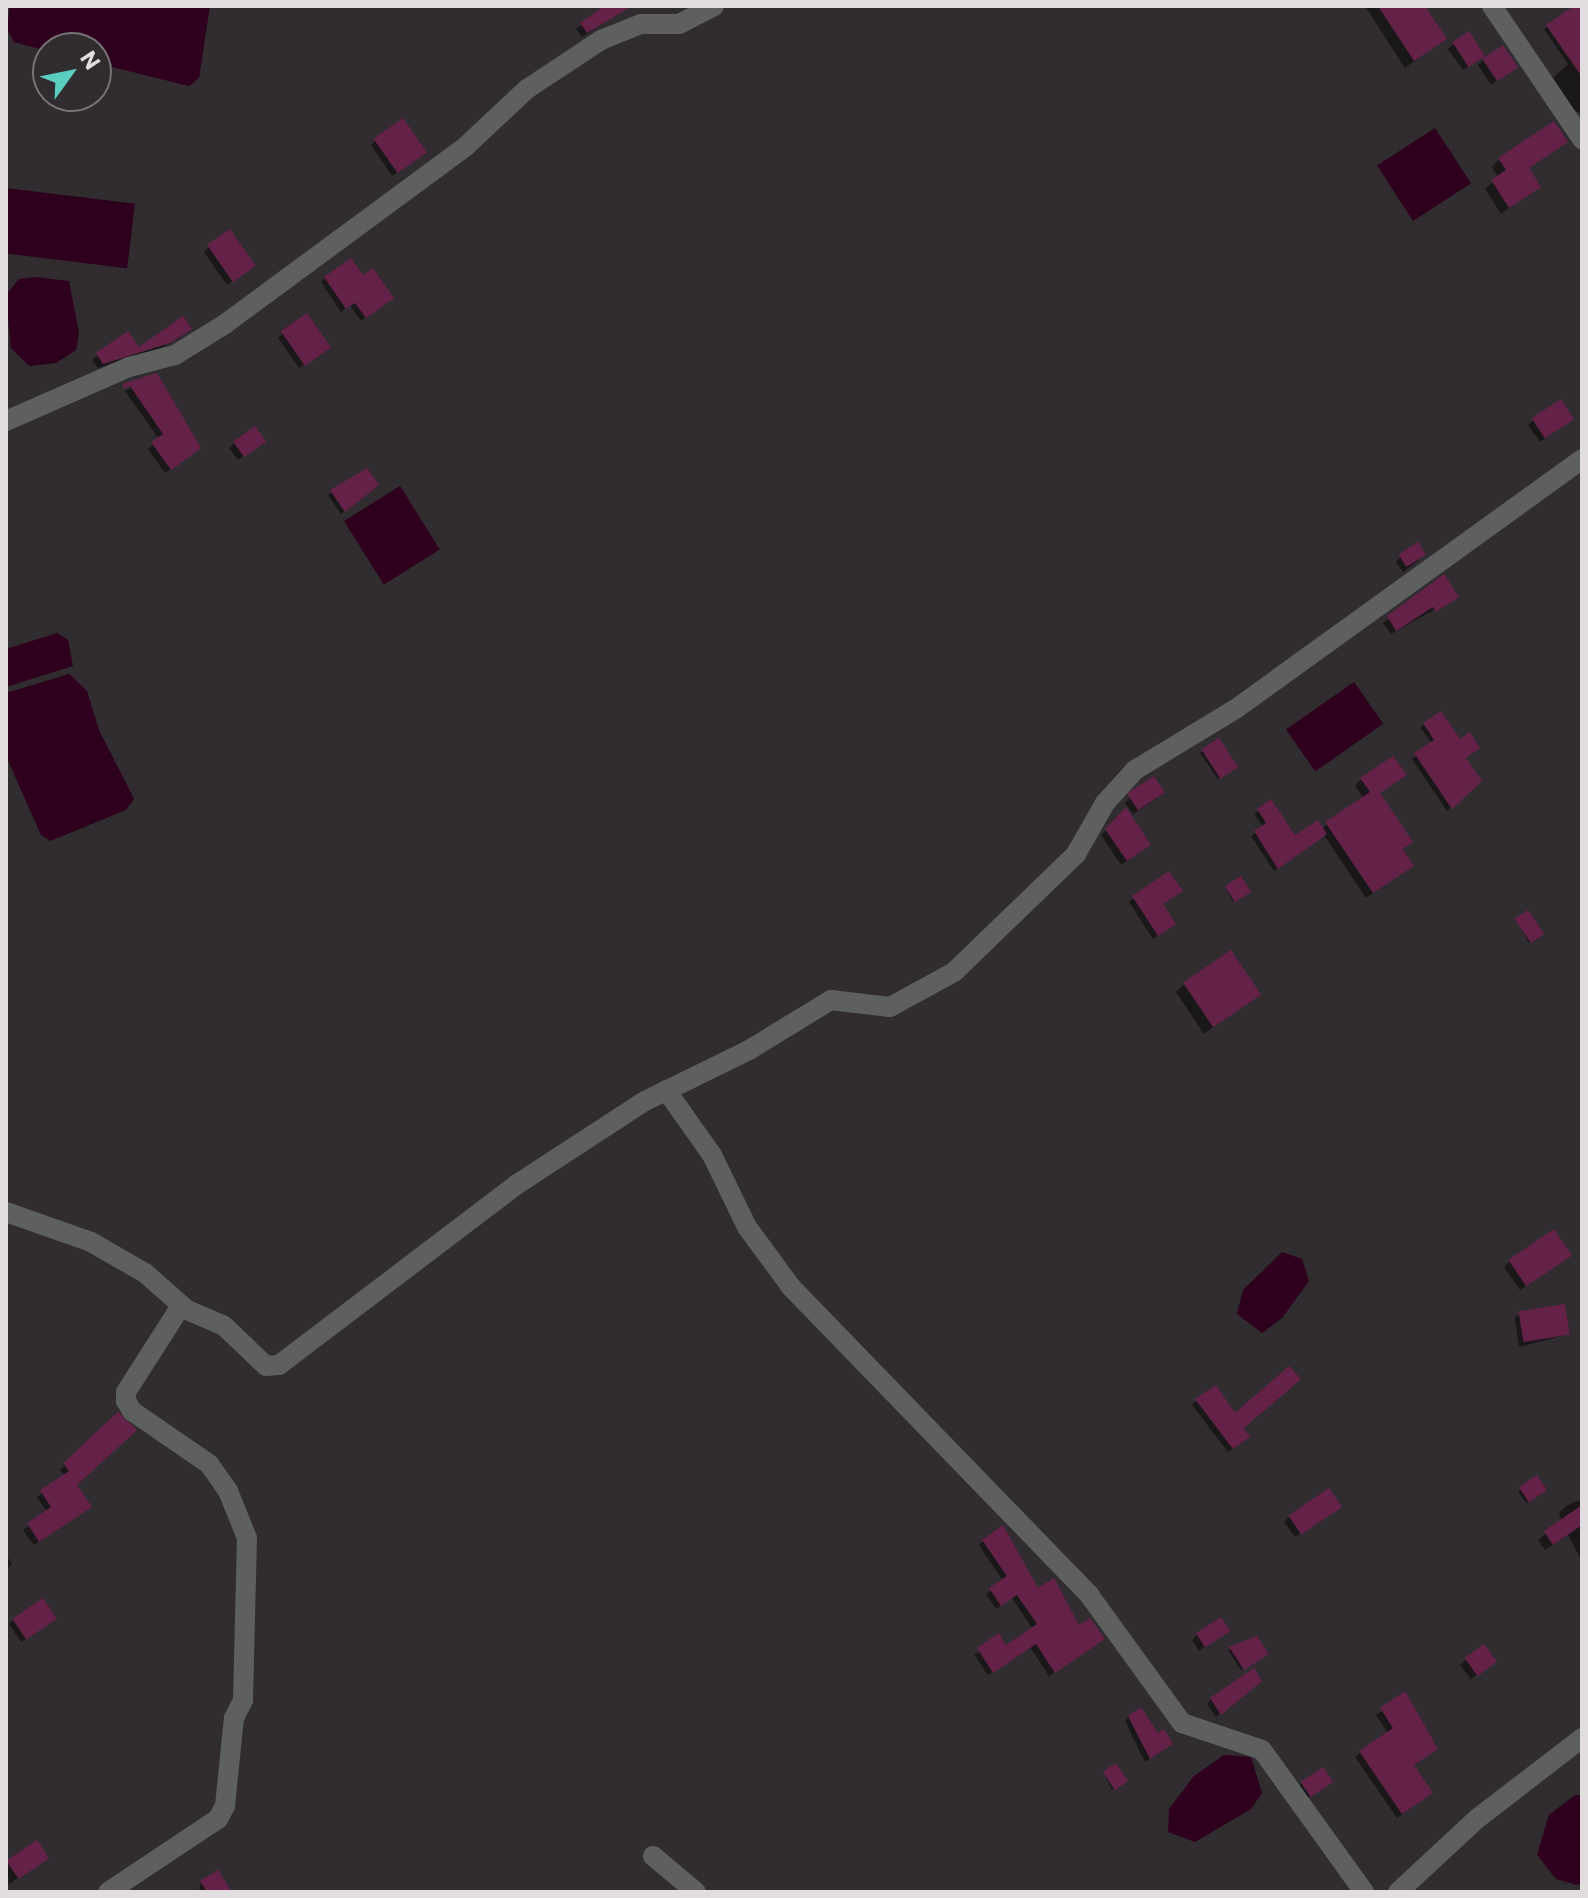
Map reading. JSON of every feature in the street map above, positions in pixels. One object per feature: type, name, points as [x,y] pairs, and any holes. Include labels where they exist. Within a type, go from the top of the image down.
[{"type":"street","points":[[6,421],[129,367],[175,355],[302,268],[466,146],[527,89],[601,40],[641,24],[692,20],[714,6]]},
{"type":"street","points":[[1492,6],[1582,139]]},
{"type":"street","points":[[6,1212],[91,1242],[145,1273],[181,1306],[223,1325],[266,1366],[279,1365],[516,1185],[666,1090],[749,1050],[831,1000],[890,1007],[954,972],[1076,854],[1105,803],[1135,770],[1237,708],[1582,459]]},
{"type":"street","points":[[666,1090],[712,1155],[747,1227],[791,1287],[1090,1596],[1182,1723],[1262,1750],[1364,1892]]},
{"type":"street","points":[[108,1892],[218,1819],[225,1806],[234,1718],[243,1700],[247,1538],[228,1491],[209,1464],[132,1411],[126,1401],[126,1392],[181,1306]]},
{"type":"street","points":[[1398,1892],[1478,1818],[1582,1738]]},
{"type":"street","points":[[653,1856],[696,1892]]},
{"type":"shaded area","points":[[10,6],[210,6],[199,78],[189,86],[112,67],[112,32],[32,32],[32,47],[14,42],[7,29]]},
{"type":"shaded area","points":[[1435,128],[1471,183],[1413,221],[1377,166]]},
{"type":"shaded area","points":[[6,188],[135,204],[127,268],[6,253]]},
{"type":"shaded area","points":[[35,277],[69,281],[79,333],[76,350],[56,363],[29,366],[11,348],[6,295],[19,279]]},
{"type":"shaded area","points":[[400,486],[440,550],[384,585],[344,521]]},
{"type":"shaded area","points":[[57,633],[68,640],[73,666],[6,687],[6,649]]},
{"type":"shaded area","points":[[69,674],[87,691],[99,730],[134,799],[126,810],[50,841],[41,835],[6,756],[6,693]]},
{"type":"shaded area","points":[[1354,682],[1383,724],[1315,771],[1286,730]]},
{"type":"shaded area","points":[[1282,1252],[1302,1259],[1309,1281],[1282,1318],[1262,1333],[1237,1314],[1243,1290]]},
{"type":"shaded area","points":[[1224,1755],[1251,1757],[1262,1793],[1251,1809],[1195,1842],[1168,1832],[1169,1809],[1194,1776]]},
{"type":"shaded area","points":[[1575,1795],[1582,1795],[1582,1883],[1577,1885],[1556,1879],[1537,1855],[1549,1815]]},
{"type":"building","points":[[604,6],[632,6],[587,33],[580,23]]},
{"type":"building","points":[[1378,6],[1425,6],[1447,39],[1414,61]]},
{"type":"building","points":[[1574,6],[1582,6],[1582,77],[1546,25]]},
{"type":"building","points":[[1469,31],[1485,56],[1469,67],[1452,42]]},
{"type":"building","points":[[1503,45],[1518,67],[1497,81],[1482,59]]},
{"type":"building","points":[[403,118],[427,152],[398,173],[374,139]]},
{"type":"building","points":[[1554,121],[1568,142],[1529,168],[1541,187],[1509,208],[1491,180],[1506,170],[1498,158]]},
{"type":"building","points":[[230,229],[256,266],[233,282],[207,245]]},
{"type":"building","points":[[351,258],[363,275],[373,268],[394,298],[366,318],[355,303],[346,309],[324,277]]},
{"type":"building","points":[[307,313],[331,347],[305,366],[281,331]]},
{"type":"building","points":[[183,316],[192,329],[170,343],[103,364],[96,353],[128,331],[139,347]]},
{"type":"building","points":[[157,373],[201,448],[171,470],[151,442],[163,434],[130,386],[125,389],[122,384]]},
{"type":"building","points":[[1561,399],[1574,419],[1545,438],[1532,418]]},
{"type":"building","points":[[255,426],[266,441],[244,457],[233,442]]},
{"type":"building","points":[[367,468],[379,485],[345,512],[330,490]]},
{"type":"building","points":[[1418,542],[1426,555],[1406,567],[1398,554]]},
{"type":"building","points":[[1444,574],[1459,597],[1436,612],[1433,607],[1396,631],[1387,616]]},
{"type":"building","points":[[1441,711],[1460,739],[1470,732],[1480,748],[1466,758],[1482,781],[1452,809],[1414,753],[1434,740],[1423,723]]},
{"type":"building","points":[[1219,738],[1238,767],[1220,779],[1201,749]]},
{"type":"building","points":[[1393,756],[1407,775],[1380,793],[1413,842],[1403,849],[1414,866],[1373,893],[1325,822],[1370,792],[1360,778]]},
{"type":"building","points":[[1154,776],[1165,793],[1138,810],[1127,793]]},
{"type":"building","points":[[1271,799],[1295,835],[1318,820],[1327,834],[1278,869],[1254,831],[1266,823],[1257,809]]},
{"type":"building","points":[[1126,807],[1151,845],[1127,861],[1105,829]]},
{"type":"building","points":[[1169,871],[1183,891],[1163,904],[1176,924],[1158,936],[1132,896]]},
{"type":"building","points":[[1241,876],[1251,892],[1235,902],[1225,886]]},
{"type":"building","points":[[1528,910],[1544,934],[1531,943],[1515,919]]},
{"type":"building","points":[[1231,950],[1261,995],[1213,1027],[1183,982]]},
{"type":"building","points":[[1554,1229],[1572,1256],[1526,1286],[1508,1260]]},
{"type":"building","points":[[1565,1304],[1570,1335],[1523,1342],[1519,1311]]},
{"type":"building","points":[[1289,1366],[1301,1379],[1244,1428],[1250,1437],[1233,1449],[1195,1399],[1216,1385],[1235,1413]]},
{"type":"building","points":[[118,1412],[137,1430],[77,1485],[92,1507],[39,1542],[27,1523],[51,1507],[40,1490],[69,1471],[63,1463]]},
{"type":"building","points":[[1537,1475],[1547,1490],[1529,1502],[1519,1487]]},
{"type":"building","points":[[1329,1488],[1342,1507],[1301,1534],[1288,1515]]},
{"type":"building","points":[[1582,1505],[1582,1525],[1553,1545],[1544,1531]]},
{"type":"building","points":[[1003,1525],[1038,1588],[1054,1578],[1079,1625],[1090,1618],[1105,1639],[1055,1673],[1036,1644],[993,1673],[977,1648],[999,1633],[1006,1645],[1037,1624],[1017,1595],[1001,1606],[989,1588],[1007,1576],[982,1540]]},
{"type":"building","points":[[43,1598],[57,1619],[26,1639],[12,1619]]},
{"type":"building","points":[[1221,1617],[1230,1631],[1205,1648],[1196,1633]]},
{"type":"building","points":[[1257,1636],[1269,1654],[1244,1670],[1229,1647]]},
{"type":"building","points":[[1484,1644],[1497,1662],[1478,1676],[1465,1658]]},
{"type":"building","points":[[1254,1668],[1262,1681],[1221,1715],[1210,1698]]},
{"type":"building","points":[[1405,1691],[1438,1749],[1414,1765],[1433,1793],[1402,1814],[1359,1751],[1393,1728],[1380,1708]]},
{"type":"building","points":[[1141,1707],[1158,1733],[1164,1729],[1173,1744],[1150,1759],[1128,1716]]},
{"type":"building","points":[[1116,1763],[1128,1781],[1115,1790],[1103,1772]]},
{"type":"building","points":[[1323,1767],[1333,1782],[1311,1797],[1301,1782]]},
{"type":"building","points":[[37,1840],[49,1858],[19,1879],[6,1861]]},
{"type":"building","points":[[218,1870],[232,1892],[207,1892],[200,1881]]}]
